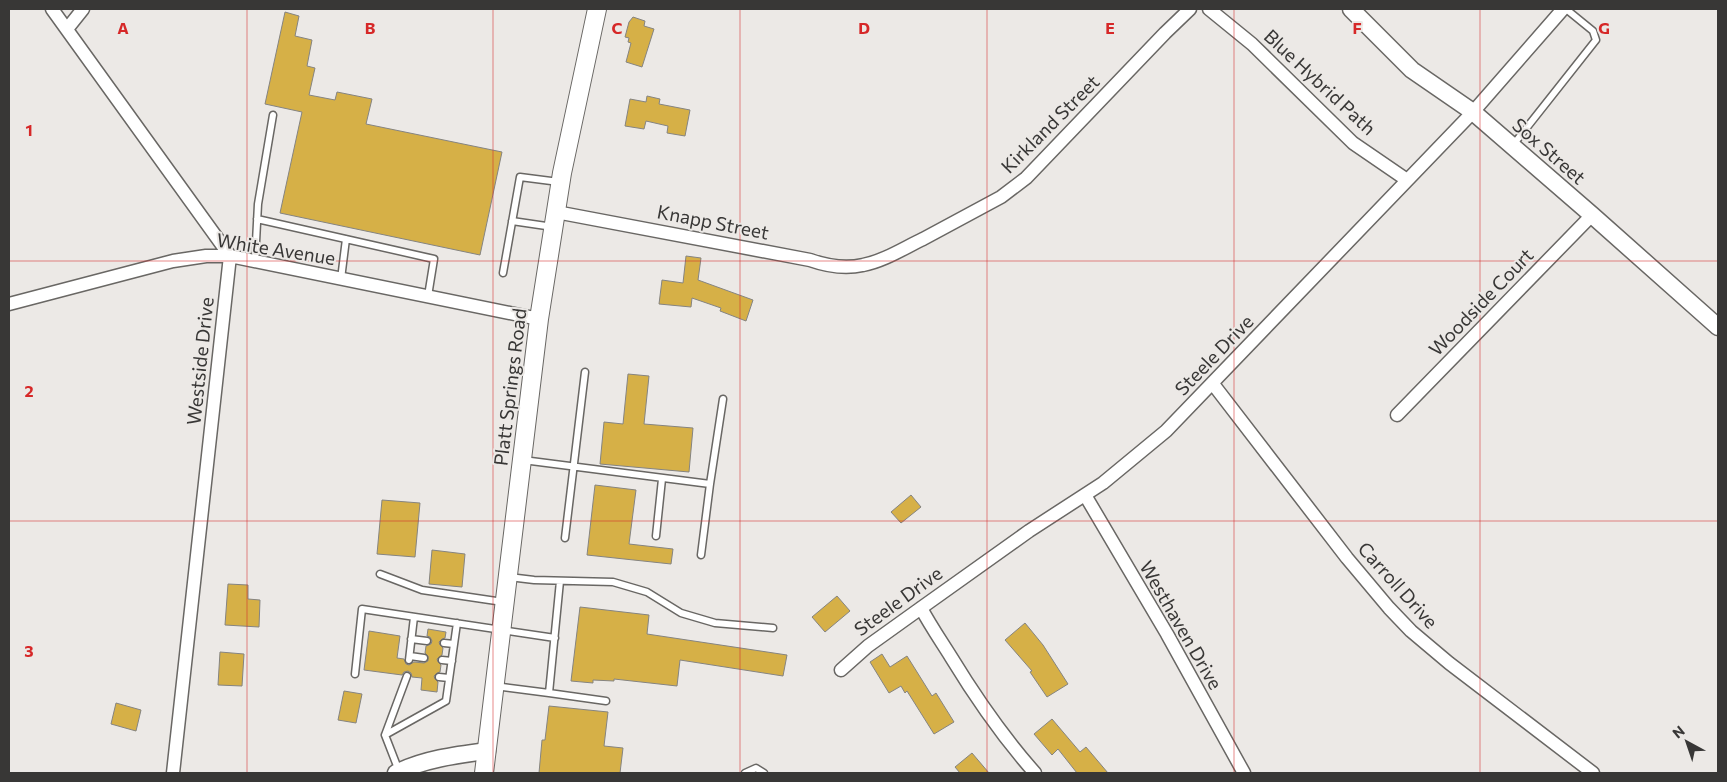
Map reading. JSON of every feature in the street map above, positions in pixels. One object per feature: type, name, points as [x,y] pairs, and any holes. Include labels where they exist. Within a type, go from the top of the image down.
[{"type":"main road","name":"Platt Springs Road","points":[[484,773],[539,319],[561,182],[595,9]]},
{"type":"street","points":[[52,9],[230,256]]},
{"type":"street","points":[[67,29],[83,9]]},
{"type":"street","name":"Kirkland Street","points":[[862,266],[913,244],[1015,188],[1165,32],[1190,9]]},
{"type":"street","name":"Blue Hybrid Path","points":[[1209,9],[1252,44],[1353,143],[1407,180]]},
{"type":"street","name":"Sox Street","points":[[1351,9],[1412,70],[1473,112],[1718,327]]},
{"type":"street","name":"Steele Drive","points":[[841,670],[868,646],[920,608],[1029,531],[1103,483],[1166,431],[1473,112],[1565,9]]},
{"type":"street","name":"Woodside Court","points":[[1397,416],[1592,215]]},
{"type":"street","name":"Knapp Street","points":[[555,220],[810,260],[825,265],[842,267],[862,266]]},
{"type":"street","name":"White Avenue","points":[[9,304],[173,261],[206,256],[230,256],[539,319]]},
{"type":"street","name":"Westside Drive","points":[[173,773],[230,256]]},
{"type":"street","name":"Carroll Drive","points":[[1213,384],[1347,558],[1400,620],[1449,664],[1593,773]]},
{"type":"street","name":"Westhaven Drive","points":[[1085,495],[1167,634],[1244,773]]},
{"type":"street","points":[[920,608],[987,712],[1035,773]]},
{"type":"street","points":[[398,772],[450,756],[487,751]]},
{"type":"lane","points":[[1513,146],[1596,40],[1593,31],[1565,9]]},
{"type":"lane","points":[[255,261],[258,204],[273,114]]},
{"type":"lane","points":[[503,273],[520,176],[561,182]]},
{"type":"lane","points":[[257,219],[434,259],[428,296]]},
{"type":"lane","points":[[512,221],[555,220]]},
{"type":"lane","points":[[341,279],[346,239]]},
{"type":"lane","points":[[565,538],[585,372]]},
{"type":"lane","points":[[701,555],[723,399]]},
{"type":"lane","points":[[522,460],[710,484]]},
{"type":"lane","points":[[656,536],[662,479]]},
{"type":"lane","points":[[380,574],[422,590],[504,602]]},
{"type":"lane","points":[[507,577],[613,582],[647,592],[689,616],[715,623],[772,628]]},
{"type":"lane","points":[[549,693],[560,581]]},
{"type":"lane","points":[[355,674],[362,609],[555,638]]},
{"type":"lane","points":[[414,617],[410,658],[424,658]]},
{"type":"lane","points":[[385,735],[446,701],[457,623]]},
{"type":"lane","points":[[411,639],[427,641]]},
{"type":"lane","points":[[444,643],[454,644]]},
{"type":"lane","points":[[442,660],[452,661]]},
{"type":"lane","points":[[398,772],[385,735],[407,676]]},
{"type":"lane","points":[[439,677],[449,678]]},
{"type":"lane","points":[[494,686],[606,701]]},
{"type":"lane","points":[[745,773],[756,768],[764,773]]},
{"type":"building","points":[[285,12],[299,16],[295,36],[312,40],[307,66],[315,68],[309,95],[335,100],[337,92],[372,99],[366,124],[502,152],[480,255],[280,213],[302,112],[265,104]]},
{"type":"building","points":[[633,17],[645,21],[644,26],[654,29],[642,67],[626,62],[631,43],[628,42],[629,38],[625,37],[629,22]]},
{"type":"building","points":[[647,96],[660,99],[659,104],[690,110],[685,136],[667,133],[668,126],[646,121],[644,129],[625,126],[630,99],[646,102]]},
{"type":"building","points":[[686,256],[701,258],[698,280],[753,300],[746,321],[720,311],[721,308],[692,298],[691,307],[659,304],[662,280],[683,283]]},
{"type":"building","points":[[628,374],[649,376],[644,424],[693,428],[689,472],[600,464],[604,422],[623,424]]},
{"type":"building","points":[[595,485],[636,490],[629,544],[673,549],[671,564],[587,555]]},
{"type":"building","points":[[911,495],[921,507],[901,523],[891,512]]},
{"type":"building","points":[[382,500],[420,503],[415,557],[377,554]]},
{"type":"building","points":[[432,550],[465,554],[462,587],[429,584]]},
{"type":"building","points":[[228,584],[248,585],[248,599],[260,600],[259,627],[225,625]]},
{"type":"building","points":[[837,596],[850,611],[825,632],[812,617]]},
{"type":"building","points":[[580,607],[649,615],[647,634],[787,655],[783,676],[680,660],[677,686],[614,679],[614,681],[593,680],[593,683],[571,681]]},
{"type":"building","points":[[1025,623],[1043,645],[1068,684],[1047,697],[1030,672],[1032,671],[1005,640]]},
{"type":"building","points":[[428,629],[446,632],[445,638],[439,642],[443,648],[442,655],[437,659],[441,665],[440,672],[434,676],[438,682],[437,692],[421,690],[422,678],[412,677],[408,671],[402,675],[364,670],[369,631],[400,636],[397,658],[404,659],[406,664],[409,665],[414,662],[424,663],[428,661],[428,656],[425,653],[426,646],[431,644],[432,641],[427,636]]},
{"type":"building","points":[[220,652],[244,654],[242,686],[218,685]]},
{"type":"building","points":[[882,654],[890,667],[907,656],[932,696],[936,693],[954,722],[934,734],[907,691],[905,693],[901,686],[889,693],[870,662]]},
{"type":"building","points":[[344,691],[362,694],[356,723],[338,720]]},
{"type":"building","points":[[116,703],[141,710],[136,731],[111,724]]},
{"type":"building","points":[[549,706],[608,712],[604,746],[623,748],[620,773],[539,773],[542,740],[545,740]]},
{"type":"building","points":[[1052,719],[1080,752],[1086,747],[1108,773],[1077,773],[1058,749],[1052,755],[1034,734]]},
{"type":"building","points":[[972,753],[989,773],[960,773],[955,767]]}]
